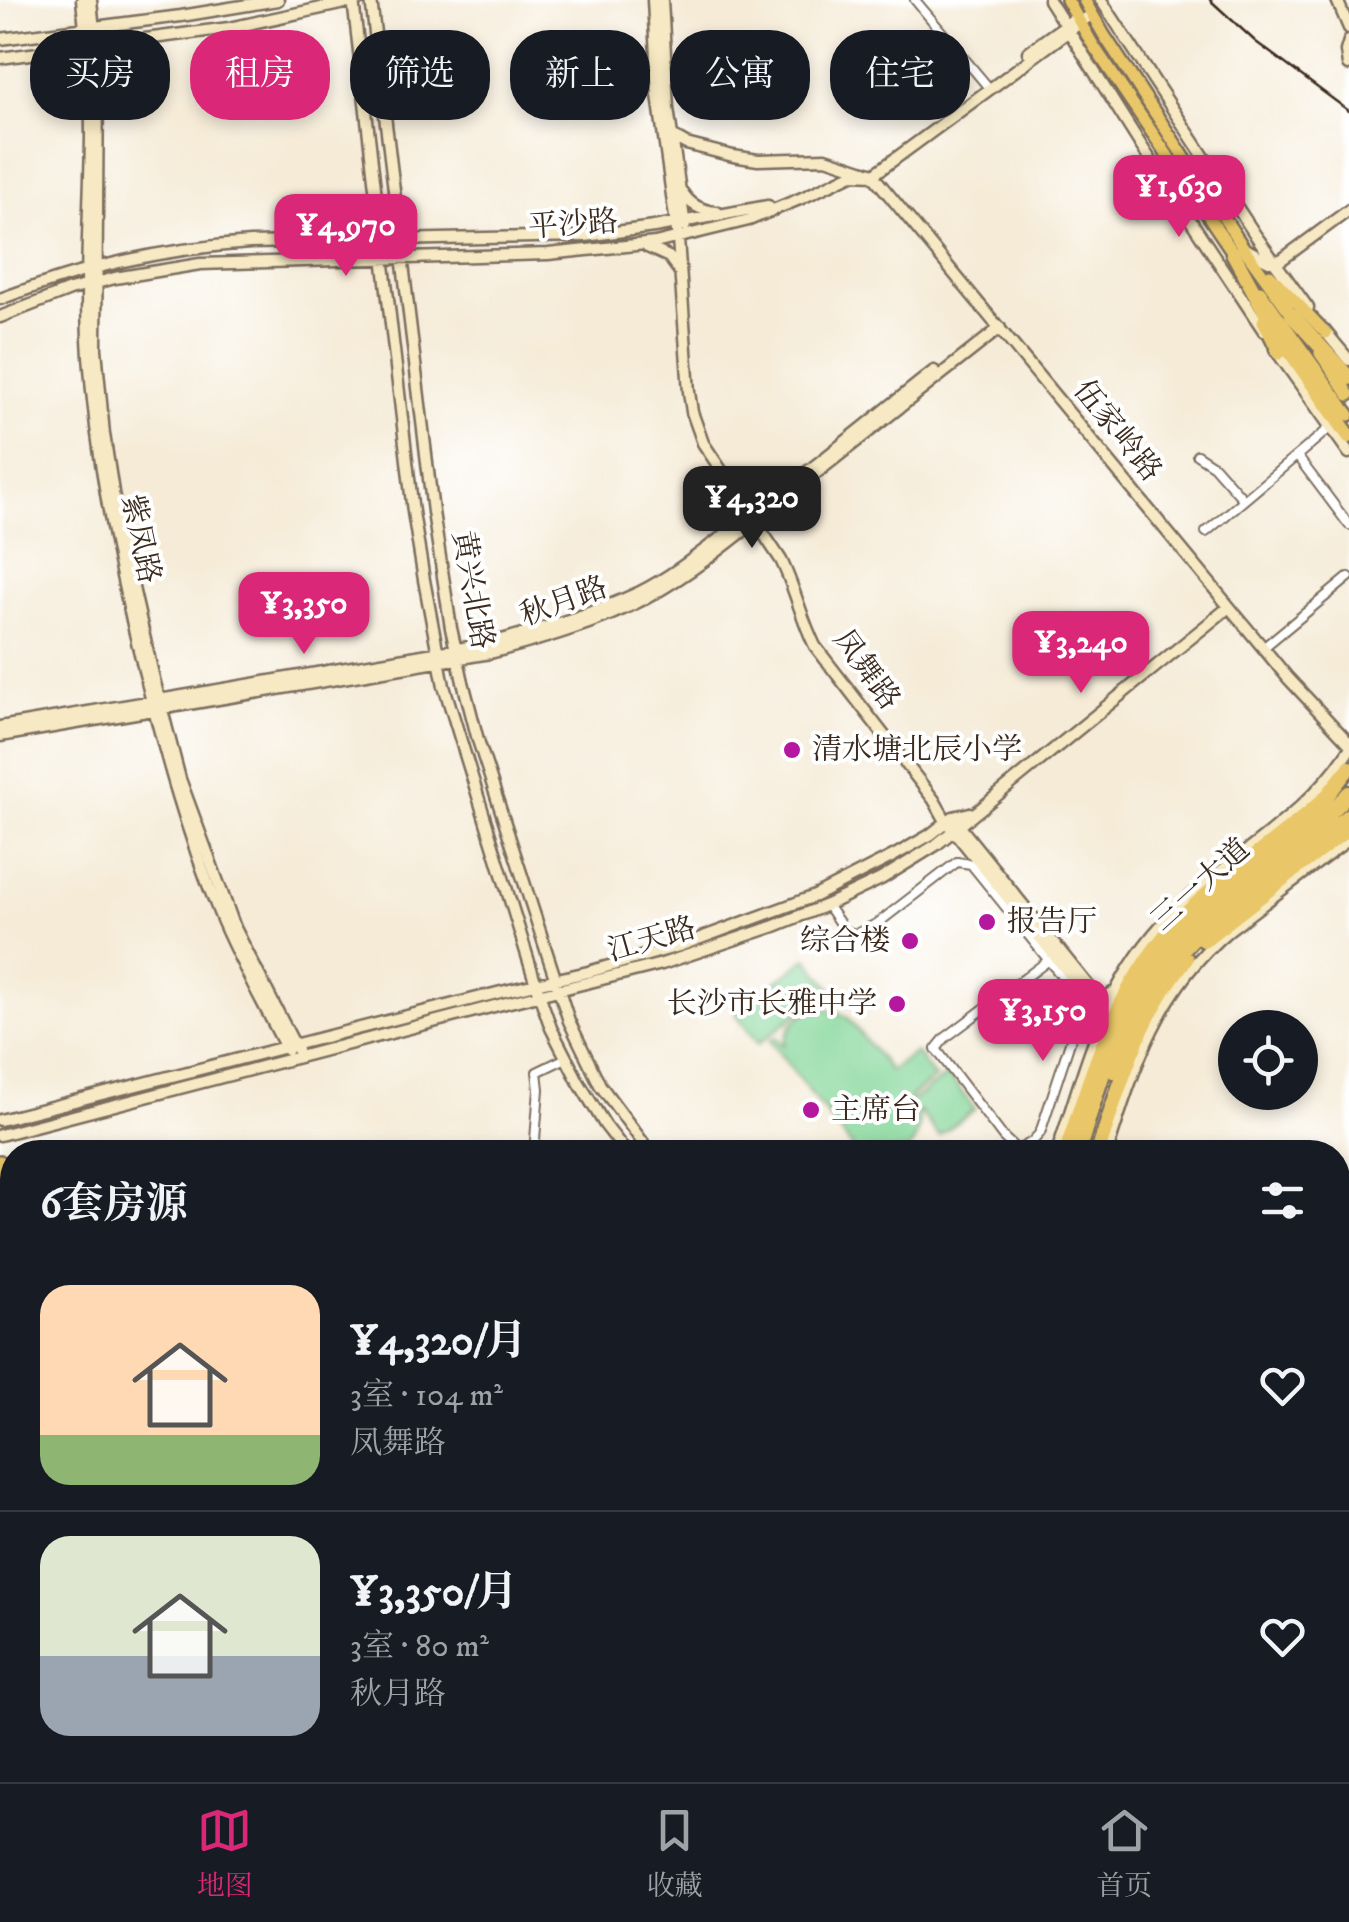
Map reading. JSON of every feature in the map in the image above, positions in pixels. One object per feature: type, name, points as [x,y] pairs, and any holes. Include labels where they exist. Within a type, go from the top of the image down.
[{"type":"highway","points":[[1234,248],[1289,352],[1349,436]]},
{"type":"highway","points":[[1292,316],[1349,378]]},
{"type":"highway","points":[[1070,1140],[1118,996],[1188,912],[1326,797],[1349,768]]},
{"type":"highway","name":"三一大道","points":[[1082,1140],[1112,1045],[1135,995],[1206,910],[1308,831],[1349,793]]},
{"type":"highway","name":"三一大道","points":[[1177,947],[1349,816]]},
{"type":"highway","points":[[1102,1140],[1129,1056],[1148,1015],[1178,969],[1212,932],[1349,828]]},
{"type":"highway","points":[[1177,947],[1188,912]]},
{"type":"highway","points":[[1177,947],[1212,932]]},
{"type":"highway","points":[[1118,996],[1152,979]]},
{"type":"highway","points":[[1148,1015],[1152,979]]},
{"type":"highway","name":"三一大道","points":[[1091,1140],[1126,1038],[1152,979]]},
{"type":"main road","points":[[1067,0],[1138,113],[1349,415]]},
{"type":"main road","points":[[1088,8],[1234,248],[1279,354]]},
{"type":"main road","points":[[1234,248],[1292,316],[1349,395]]},
{"type":"main road","points":[[1234,248],[1326,333]]},
{"type":"street","name":"紫凤路","points":[[82,0],[89,28]]},
{"type":"street","name":"紫凤路","points":[[89,28],[91,0]]},
{"type":"street","points":[[0,39],[278,0]]},
{"type":"street","name":"黄兴北路","points":[[371,0],[433,512],[457,655],[478,740],[569,1021],[591,1069],[641,1140]]},
{"type":"street","name":"凤舞路","points":[[653,0],[658,94],[682,238],[689,392],[696,430],[791,580],[815,646],[953,824],[972,855],[1090,1000],[1097,1029]]},
{"type":"street","name":"凤舞路","points":[[662,0],[675,188]]},
{"type":"street","points":[[915,0],[987,86]]},
{"type":"street","points":[[1050,0],[1279,354],[1349,453]]},
{"type":"street","points":[[1101,0],[1273,261],[1349,360]]},
{"type":"street","points":[[1337,0],[1349,28]]},
{"type":"street","points":[[170,36],[229,28],[355,1]]},
{"type":"street","name":"黄兴北路","points":[[355,1],[414,512],[439,658],[460,744],[551,1028],[591,1103],[617,1140]]},
{"type":"street","name":"平沙路","points":[[0,317],[92,284],[200,264],[582,252],[682,238],[748,220],[852,174],[867,172],[1079,20],[1088,8]]},
{"type":"street","points":[[1348,65],[1349,42]]},
{"type":"street","points":[[0,58],[30,54]]},
{"type":"street","points":[[1126,121],[1138,113]]},
{"type":"street","name":"紫凤路","points":[[91,120],[96,349],[110,474],[156,705],[235,928],[296,1058]]},
{"type":"street","points":[[672,136],[686,144],[758,160],[807,157],[867,172]]},
{"type":"street","name":"平沙路","points":[[0,298],[92,267],[226,244],[564,237],[640,230],[774,205],[846,171],[867,172]]},
{"type":"street","name":"伍家岭路","points":[[867,172],[1349,747]]},
{"type":"street","points":[[640,230],[663,214],[675,188],[699,209],[733,212]]},
{"type":"street","points":[[1213,254],[1234,248],[1273,261],[1289,257],[1349,213]]},
{"type":"street","points":[[1288,282],[1287,270],[1292,262],[1349,213]]},
{"type":"street","points":[[636,246],[669,257],[681,274]]},
{"type":"street","name":"秋月路","points":[[0,727],[490,653],[552,636],[632,604],[672,582],[998,326]]},
{"type":"street","points":[[1206,532],[1331,427]]},
{"type":"street","points":[[1197,455],[1214,466],[1244,500]]},
{"type":"street","points":[[1297,456],[1349,525]]},
{"type":"street","points":[[1263,648],[1349,576]]},
{"type":"street","name":"江天路","points":[[557,985],[778,911],[856,877],[973,816],[1228,605]]},
{"type":"street","name":"江天路","points":[[0,1135],[557,985],[679,959],[827,905],[928,851],[953,824],[1228,605]]},
{"type":"street","name":"秋月路","points":[[0,736],[156,705]]},
{"type":"street","points":[[1061,1140],[1097,1029],[1118,996],[1135,957],[1187,899],[1304,805],[1325,784],[1349,747]]},
{"type":"street","points":[[918,842],[934,817],[926,789]]},
{"type":"street","points":[[970,839],[967,830],[973,816]]},
{"type":"street","name":"凤舞路","points":[[953,824],[970,839],[1094,993],[1104,998],[1118,996]]},
{"type":"street","points":[[1111,1140],[1149,1033],[1190,968],[1211,944],[1349,839]]},
{"type":"street","points":[[928,851],[952,843],[972,855]]},
{"type":"street","points":[[827,905],[845,930],[856,934],[958,862],[971,864],[1080,1003],[1040,1133],[1034,1140]]},
{"type":"street","points":[[1005,1140],[936,1049],[945,1038],[1048,960]]},
{"type":"street","name":"江天路","points":[[0,1120],[290,1046],[538,990]]},
{"type":"street","points":[[535,1140],[537,1072],[566,1058]]},
{"type":"green space","points":[[807,958],[831,988],[758,1044],[735,1013]]},
{"type":"green space","points":[[822,1008],[847,1017],[890,1071],[916,1052],[935,1078],[910,1097],[912,1101],[948,1075],[975,1109],[939,1136],[919,1111],[914,1140],[847,1140],[770,1041],[776,1037],[784,1045],[796,1020]]},
{"type":"railway","points":[[1210,0],[1256,42],[1349,111]]},
{"type":"place","name":"清水塘北辰小学","points":[[792,750]]},
{"type":"place","name":"报告厅","points":[[987,922]]},
{"type":"place","name":"综合楼","points":[[910,941]]},
{"type":"place","name":"长沙市长雅中学","points":[[897,1004]]},
{"type":"place","name":"主席台","points":[[811,1110]]}]
